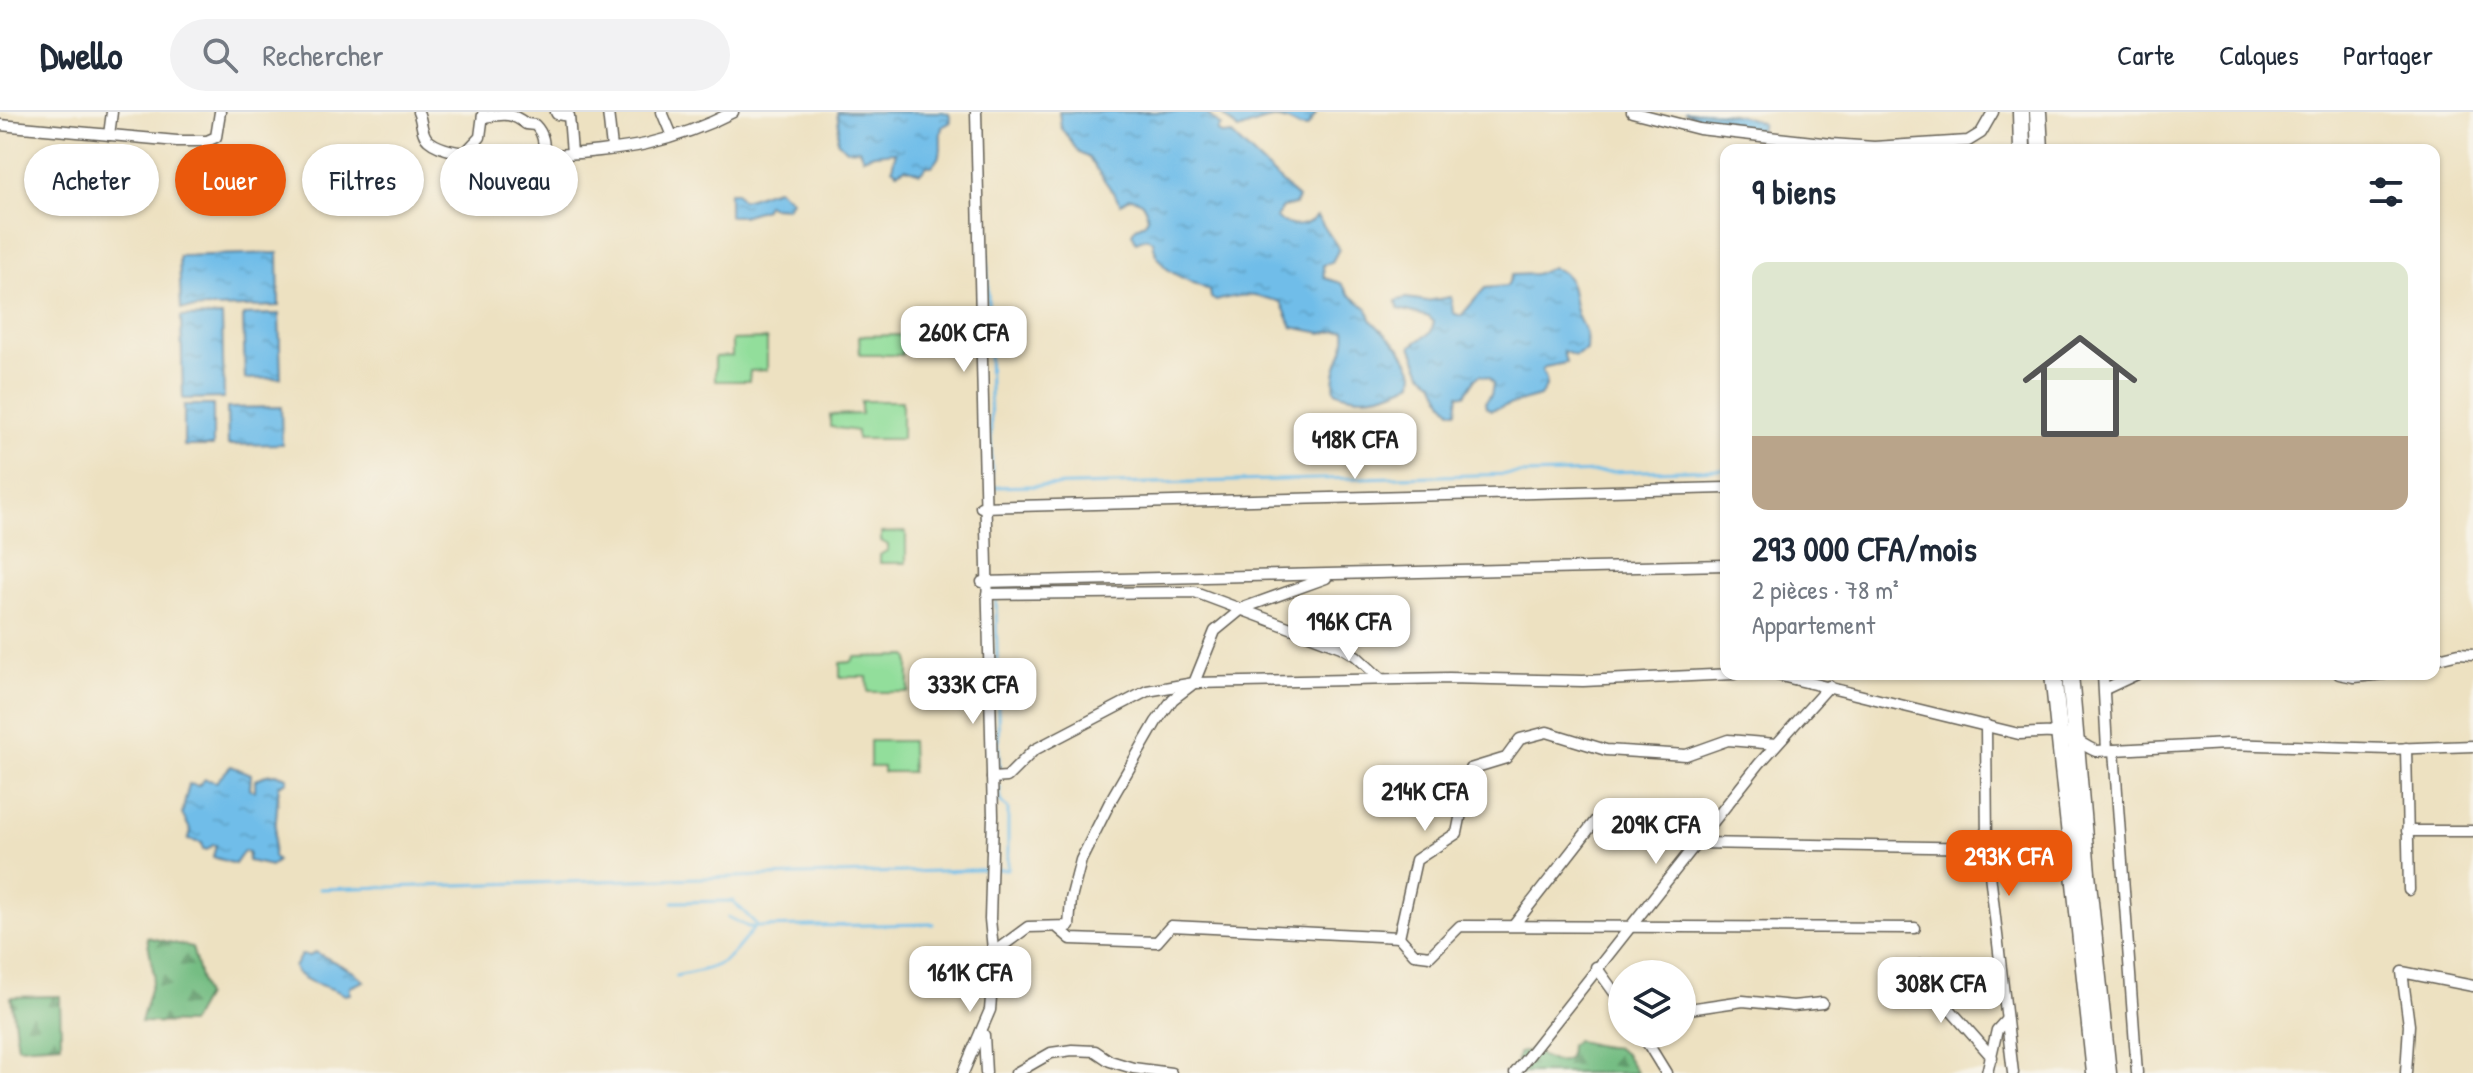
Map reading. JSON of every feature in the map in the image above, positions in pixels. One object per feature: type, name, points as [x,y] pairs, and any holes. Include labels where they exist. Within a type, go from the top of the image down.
[{"type":"main road","points":[[2021,112],[2022,144]]},
{"type":"main road","points":[[2038,112],[2040,144]]},
{"type":"main road","points":[[2054,680],[2095,1073]]},
{"type":"main road","points":[[2071,680],[2108,1073]]},
{"type":"street","points":[[109,135],[112,112]]},
{"type":"street","points":[[0,125],[207,141],[216,137],[220,112]]},
{"type":"street","points":[[418,112],[425,137],[440,146]]},
{"type":"street","points":[[473,144],[480,137],[483,114],[513,112],[526,124],[535,125],[543,137],[543,144]]},
{"type":"street","points":[[556,112],[569,116],[571,144]]},
{"type":"street","points":[[608,112],[612,148]]},
{"type":"street","points":[[662,112],[672,136]]},
{"type":"street","points":[[578,152],[646,144],[707,125],[733,112]]},
{"type":"street","points":[[963,1073],[990,1010],[994,952],[990,919],[992,778],[983,507],[976,112]]},
{"type":"street","points":[[1632,112],[1699,129],[1845,144]]},
{"type":"street","points":[[1921,144],[1968,141],[1981,133],[1993,112]]},
{"type":"street","points":[[983,507],[1720,488]]},
{"type":"street","points":[[985,586],[1720,565]]},
{"type":"street","points":[[994,952],[1028,927],[1069,926],[1071,899],[1081,860],[1156,722],[1173,699],[1194,683],[1215,631],[1243,608],[1336,574]]},
{"type":"street","points":[[985,586],[1195,592],[1341,647],[1381,679]]},
{"type":"street","points":[[2440,658],[2459,653],[2473,654]]},
{"type":"street","points":[[992,778],[1007,777],[1034,750],[1147,691],[1194,683],[1381,679],[1583,681],[1720,675]]},
{"type":"street","points":[[1801,680],[2019,734],[2058,733],[2096,751],[2227,744],[2406,748],[2473,746]]},
{"type":"street","points":[[2104,680],[2137,1073]]},
{"type":"street","points":[[2105,689],[2124,680]]},
{"type":"street","points":[[1515,1073],[1596,967],[1776,744],[1829,686]]},
{"type":"street","points":[[1986,725],[1987,848],[2013,1073]]},
{"type":"street","points":[[1399,937],[1416,860],[1457,833],[1470,769],[1506,758],[1520,739],[1547,732],[1606,750],[1686,755],[1728,740],[1776,744]]},
{"type":"street","points":[[2406,748],[2409,890]]},
{"type":"street","points":[[1514,925],[1596,820],[1609,817],[1696,843],[1987,848]]},
{"type":"street","points":[[2407,831],[2473,831]]},
{"type":"street","points":[[1057,927],[1071,939],[1157,942],[1171,926],[1399,937],[1414,954],[1430,956],[1460,926],[1915,928]]},
{"type":"street","points":[[1920,965],[1937,986],[1946,1005],[1992,1057]]},
{"type":"street","points":[[1596,967],[1608,984]]},
{"type":"street","points":[[2406,1073],[2409,1025],[2402,972],[2473,986]]},
{"type":"street","points":[[1696,1008],[1743,1001],[1793,1006],[1822,1003]]},
{"type":"street","points":[[1987,1073],[1997,1030],[2006,1020]]},
{"type":"street","points":[[981,1032],[984,1035],[986,1073]]},
{"type":"street","points":[[1651,1048],[1666,1073]]},
{"type":"street","points":[[1016,1073],[1051,1053],[1072,1050],[1095,1051],[1110,1061],[1133,1068],[1169,1073]]},
{"type":"green space","points":[[902,335],[902,355],[860,355],[859,336]]},
{"type":"green space","points":[[767,339],[767,370],[750,371],[749,381],[715,381],[715,357],[732,356],[732,340]]},
{"type":"green space","points":[[861,401],[902,401],[902,439],[857,439],[857,431],[830,427],[830,415],[861,414]]},
{"type":"green space","points":[[906,532],[906,563],[880,563],[880,555],[888,550],[888,545],[881,541],[881,533]]},
{"type":"green space","points":[[907,656],[909,692],[868,692],[867,677],[840,677],[840,663],[851,662],[855,657]]},
{"type":"green space","points":[[870,741],[911,741],[912,772],[883,772],[883,767],[870,767]]},
{"type":"green space","points":[[147,937],[192,947],[205,996],[190,1023],[141,1022],[154,975]]},
{"type":"green space","points":[[60,996],[61,1044],[18,1047],[11,997]]},
{"type":"green space","points":[[1576,1041],[1616,1048],[1625,1054],[1637,1073],[1515,1073],[1518,1053],[1532,1050],[1559,1062],[1569,1058],[1570,1045]]},
{"type":"water","points":[[837,112],[943,112],[949,114],[951,122],[942,127],[941,150],[932,166],[927,166],[920,173],[906,168],[897,172],[892,168],[896,152],[863,158],[859,149],[846,150],[837,141]]},
{"type":"water","points":[[1059,112],[1205,112],[1221,126],[1217,131],[1223,135],[1231,134],[1298,198],[1295,205],[1282,207],[1276,218],[1298,226],[1317,216],[1339,249],[1332,262],[1323,265],[1324,278],[1341,283],[1350,295],[1367,308],[1372,321],[1401,349],[1414,372],[1413,382],[1375,396],[1345,395],[1335,391],[1335,374],[1345,330],[1322,333],[1292,327],[1281,302],[1263,297],[1241,296],[1216,301],[1211,298],[1210,291],[1166,268],[1153,241],[1146,238],[1136,242],[1132,233],[1148,217],[1144,206],[1140,201],[1129,198],[1121,204],[1089,158],[1079,153],[1061,127]]},
{"type":"water","points":[[1220,112],[1316,114],[1307,128],[1277,119],[1238,130]]},
{"type":"water","points":[[1684,112],[1736,115],[1762,124],[1760,130],[1740,127],[1712,122]]},
{"type":"water","points":[[778,189],[791,200],[787,208],[767,204],[765,209],[742,216],[729,216],[729,192],[736,192],[742,200]]},
{"type":"water","points":[[278,253],[279,306],[181,309],[179,256]]},
{"type":"water","points":[[1551,268],[1569,279],[1577,314],[1586,333],[1586,350],[1575,356],[1563,351],[1566,363],[1545,367],[1542,371],[1546,387],[1540,396],[1491,410],[1485,402],[1491,395],[1493,384],[1489,378],[1480,375],[1465,395],[1459,394],[1457,411],[1452,411],[1434,382],[1422,373],[1411,346],[1431,332],[1434,322],[1429,317],[1399,309],[1396,301],[1451,297],[1453,313],[1461,316],[1485,288],[1507,286],[1512,275],[1535,274]]},
{"type":"water","points":[[279,314],[281,378],[245,379],[243,315]]},
{"type":"water","points":[[222,316],[224,398],[183,399],[181,317]]},
{"type":"water","points":[[184,405],[213,405],[213,446],[184,446]]},
{"type":"water","points":[[281,407],[282,444],[228,445],[227,408]]},
{"type":"water","points":[[231,766],[251,774],[250,790],[255,791],[255,780],[259,778],[275,774],[287,777],[287,781],[279,785],[273,856],[277,861],[271,866],[248,861],[249,852],[244,851],[235,864],[213,857],[216,845],[207,850],[203,849],[202,843],[188,840],[191,831],[182,814],[189,784],[198,786],[205,779],[216,782]]},
{"type":"water","points":[[315,952],[354,972],[364,981],[350,987],[350,994],[345,995],[308,980],[294,967],[301,955],[310,956]]},
{"type":"waterway","points":[[987,250],[992,487],[1720,469]]},
{"type":"waterway","points":[[996,599],[999,768]]},
{"type":"waterway","points":[[320,889],[1008,869],[1008,809],[1000,801],[1000,787]]},
{"type":"waterway","points":[[673,902],[733,901],[758,926]]},
{"type":"waterway","points":[[728,917],[748,927],[933,924]]},
{"type":"waterway","points":[[676,976],[704,970],[722,962],[754,928]]}]
